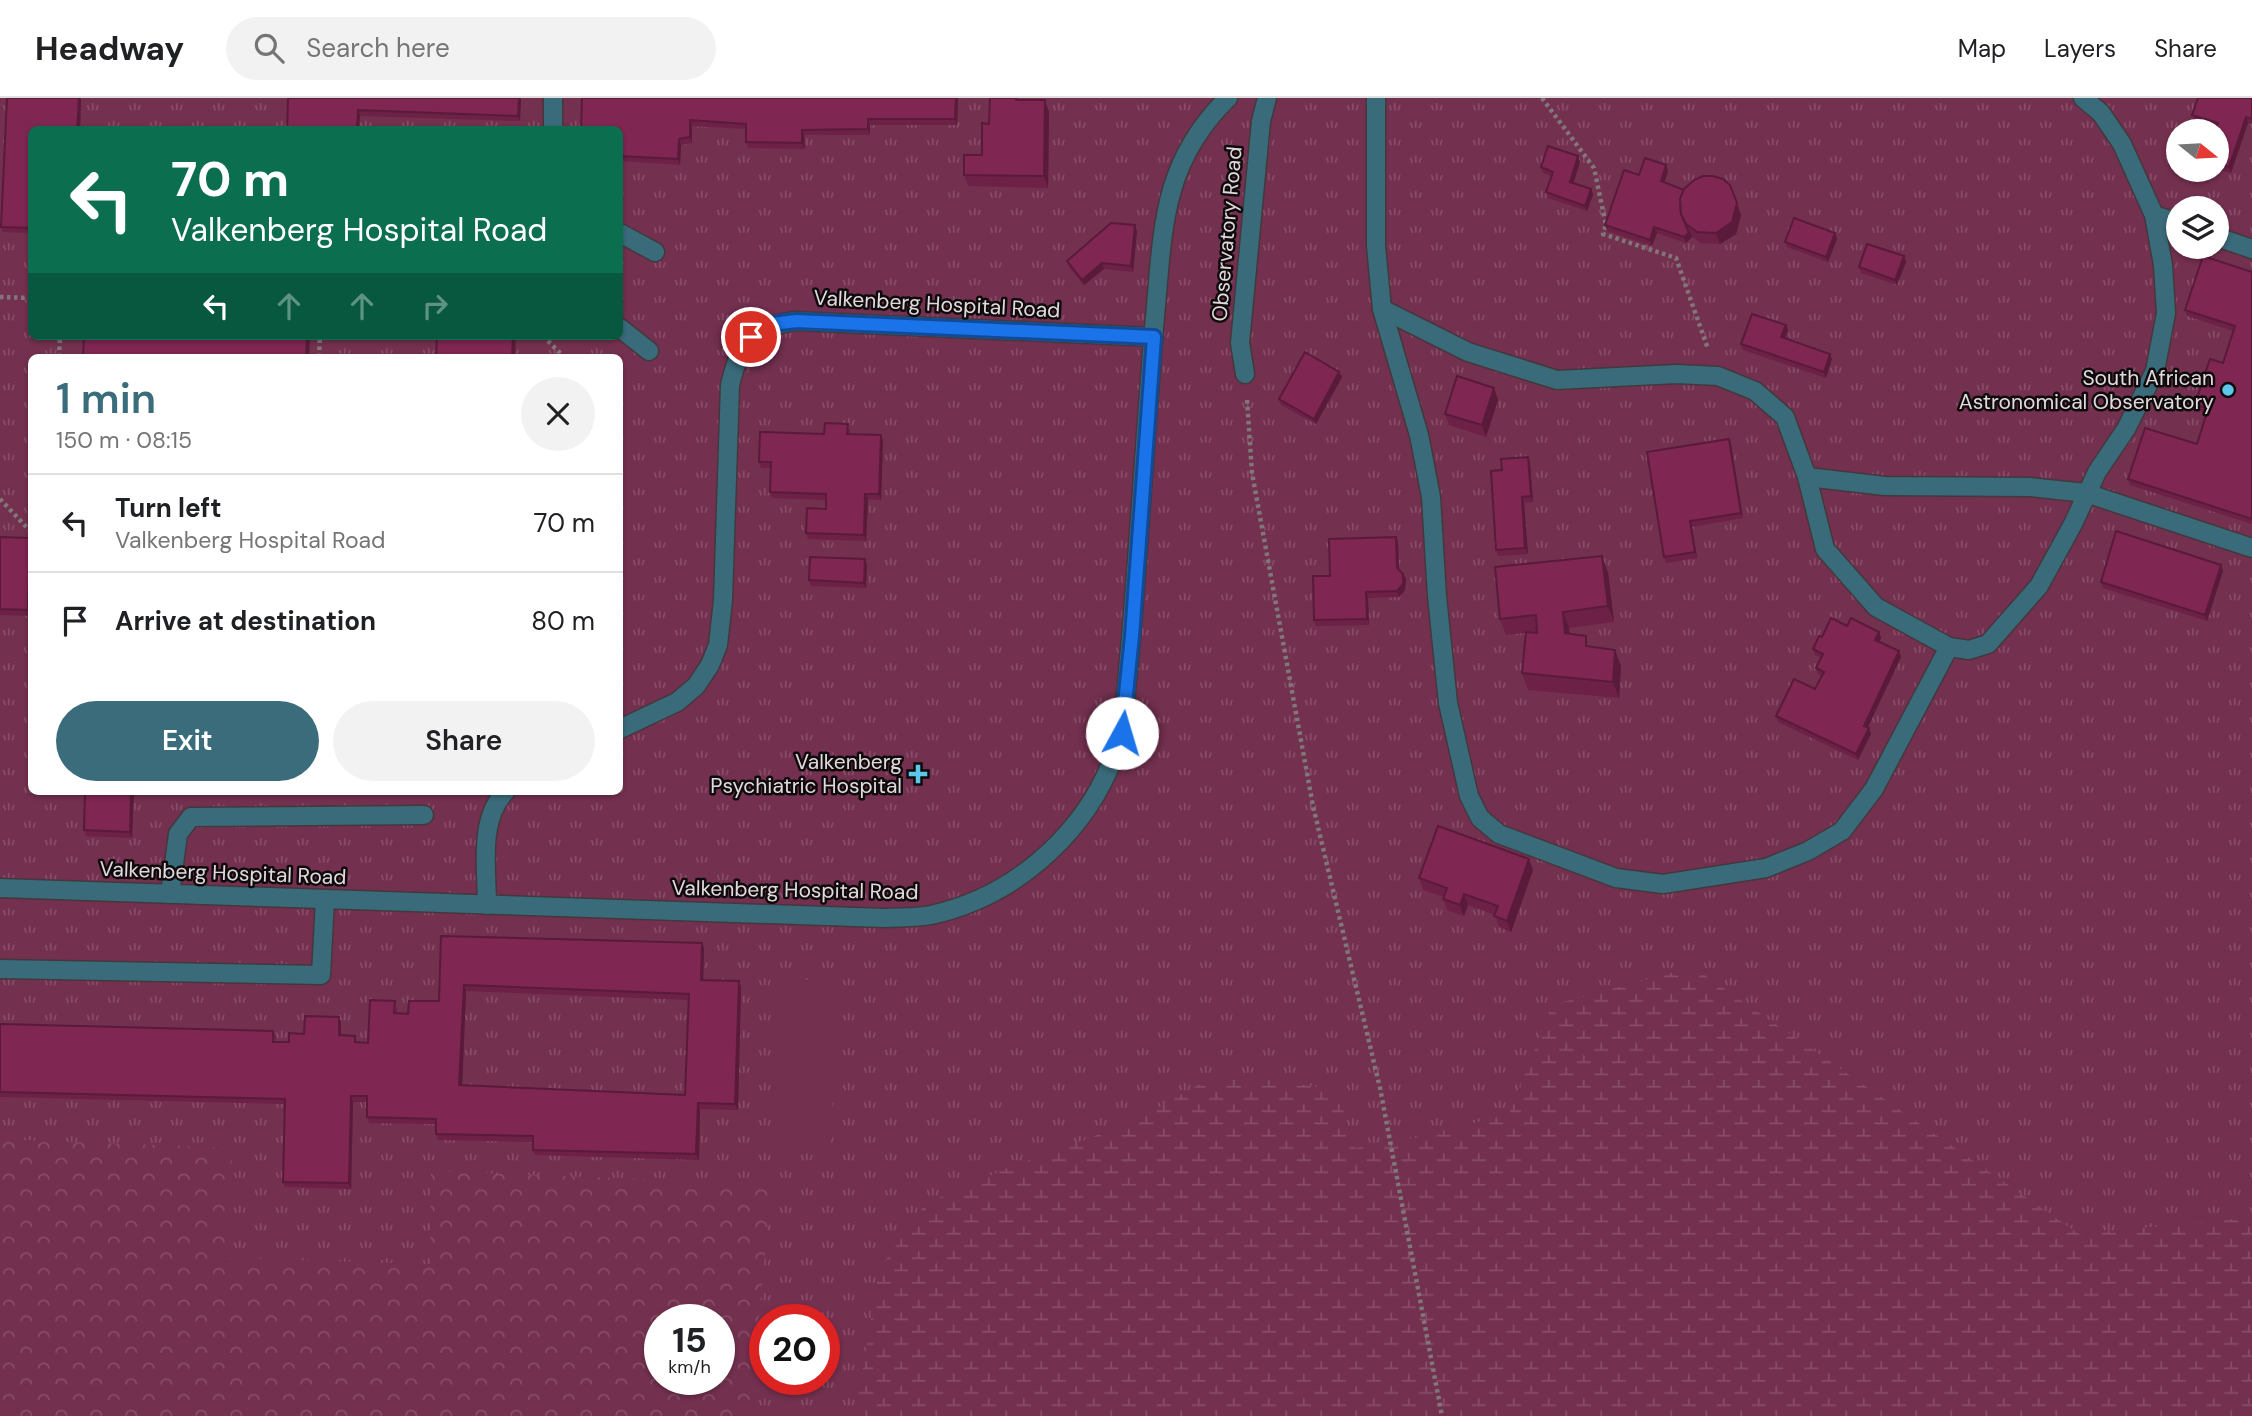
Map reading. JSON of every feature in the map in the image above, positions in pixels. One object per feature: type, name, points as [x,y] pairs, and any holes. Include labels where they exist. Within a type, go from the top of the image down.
[{"type":"street","points":[[553,98],[553,126]]},
{"type":"street","name":"Valkenberg Hospital Road","points":[[0,888],[884,918],[928,916],[963,907],[1006,886],[1036,865],[1066,837],[1093,799],[1122,733],[1165,212],[1175,176],[1188,149],[1207,119],[1227,98]]},
{"type":"street","name":"Observatory Road","points":[[1245,374],[1240,343],[1261,121],[1267,98]]},
{"type":"street","points":[[1376,98],[1376,246],[1382,309],[1419,435],[1431,497],[1437,596],[1448,703],[1469,796],[1480,818],[1499,834],[1616,878],[1663,884],[1766,868],[1808,851],[1842,831],[1874,789],[1949,647]]},
{"type":"street","points":[[1382,309],[1468,352],[1557,380],[1676,374],[1718,376],[1755,391],[1785,416],[1807,477],[1825,549],[1877,607],[1949,647],[1969,650],[1988,644],[2039,586],[2073,524],[2086,493],[2126,429],[2155,371],[2166,313],[2163,265],[2154,215],[2122,144],[2101,113],[2083,98]]},
{"type":"street","points":[[2154,215],[2166,219]]},
{"type":"street","points":[[623,235],[654,252]]},
{"type":"street","points":[[2229,241],[2252,249]]},
{"type":"street","name":"Valkenberg Hospital Road","points":[[623,728],[677,702],[696,686],[718,645],[723,600],[730,385],[737,355],[751,337],[773,324],[796,321],[1154,337]]},
{"type":"street","points":[[623,330],[649,351]]},
{"type":"street","points":[[1807,477],[1885,486],[2030,487],[2086,493],[2252,548]]},
{"type":"street","points":[[487,905],[487,831],[496,801],[502,795]]},
{"type":"street","points":[[170,894],[178,834],[191,817],[424,815]]},
{"type":"street","points":[[0,969],[321,975],[325,899]]},
{"type":"path","points":[[1542,98],[1594,168],[1606,225],[1603,234],[1676,258],[1718,376]]},
{"type":"path","points":[[0,297],[28,299]]},
{"type":"path","points":[[547,340],[561,354]]},
{"type":"path","points":[[1245,374],[1252,473],[1313,806],[1380,1088],[1442,1416]]},
{"type":"path","points":[[0,499],[28,529]]},
{"type":"green space","points":[[0,98],[2252,98],[2252,1416],[0,1416]]},
{"type":"green space","points":[[1693,967],[2079,1234],[2252,1217],[2252,1416],[855,1416],[879,1270],[925,1204],[1005,1169],[1133,1122],[1214,1076],[1279,1081],[1337,1090],[1355,1148],[1414,1138],[1509,1114],[1552,1005]]},
{"type":"green space","points":[[777,979],[837,981],[831,1146],[770,1143]]},
{"type":"green space","points":[[0,1139],[232,1148],[228,1258],[430,1264],[431,1171],[772,1184],[760,1304],[749,1304],[749,1416],[0,1416]]},
{"type":"building","points":[[7,98],[79,98],[77,126],[28,126],[28,228],[1,227]]},
{"type":"building","points":[[288,98],[519,98],[518,116],[358,110],[357,126],[287,126]]},
{"type":"building","points":[[582,98],[956,98],[955,119],[868,119],[868,129],[802,130],[802,143],[746,142],[746,124],[690,120],[690,137],[679,139],[678,159],[623,156],[623,126],[581,126]]},
{"type":"building","points":[[990,98],[1045,100],[1044,176],[964,175],[964,155],[982,155],[982,123],[989,124]]},
{"type":"building","points":[[2198,98],[2252,98],[2252,119],[2246,117],[2230,164],[2230,119],[2205,119],[2192,115]]},
{"type":"building","points":[[1548,146],[1578,156],[1570,182],[1591,189],[1585,206],[1546,192],[1553,172],[1541,167]]},
{"type":"building","points":[[1645,158],[1666,165],[1661,181],[1684,190],[1680,199],[1681,214],[1689,233],[1684,237],[1654,227],[1650,240],[1605,225],[1624,170],[1639,175]]},
{"type":"building","points":[[1703,176],[1723,179],[1730,185],[1737,203],[1732,222],[1716,233],[1697,232],[1686,224],[1681,214],[1680,199],[1684,189]]},
{"type":"building","points":[[1794,218],[1835,233],[1826,257],[1785,242]]},
{"type":"building","points":[[1111,223],[1135,225],[1131,266],[1102,263],[1082,280],[1067,261]]},
{"type":"building","points":[[1867,244],[1904,256],[1895,280],[1859,267]]},
{"type":"building","name":"South African Astronomical Observatory","points":[[2202,259],[2212,259],[2252,272],[2252,519],[2128,479],[2145,428],[2197,444],[2208,409],[2195,404],[2210,359],[2223,363],[2235,326],[2185,310]]},
{"type":"building","points":[[1752,314],[1786,325],[1781,337],[1830,354],[1824,372],[1741,344]]},
{"type":"building","points":[[84,340],[307,340],[306,354],[83,354]]},
{"type":"building","points":[[437,340],[513,340],[512,354],[436,354]]},
{"type":"building","points":[[1305,352],[1339,372],[1314,419],[1279,399]]},
{"type":"building","points":[[1457,376],[1494,388],[1482,425],[1445,414]]},
{"type":"building","points":[[825,423],[848,424],[847,434],[881,435],[879,494],[865,494],[864,535],[806,533],[807,508],[826,509],[826,494],[770,492],[771,462],[759,462],[760,432],[824,434]]},
{"type":"building","points":[[1729,439],[1741,513],[1690,521],[1695,552],[1664,557],[1647,452]]},
{"type":"building","points":[[1528,457],[1531,496],[1522,497],[1525,548],[1496,550],[1491,471],[1502,470],[1501,459]]},
{"type":"building","points":[[2116,531],[2221,565],[2205,615],[2101,582]]},
{"type":"building","points":[[0,537],[28,538],[28,610],[0,609]]},
{"type":"building","points":[[1396,537],[1397,568],[1403,574],[1403,584],[1397,591],[1366,592],[1367,619],[1314,620],[1313,576],[1330,576],[1329,539]]},
{"type":"building","points":[[1602,556],[1608,606],[1563,612],[1565,633],[1586,636],[1586,646],[1615,650],[1613,682],[1522,673],[1526,632],[1537,633],[1536,615],[1500,619],[1495,567]]},
{"type":"building","points":[[810,557],[865,559],[864,583],[809,580]]},
{"type":"building","points":[[1831,618],[1847,626],[1851,618],[1879,632],[1875,640],[1899,651],[1864,726],[1869,728],[1856,754],[1776,716],[1794,679],[1815,689],[1824,672],[1816,668],[1823,654],[1813,649]]},
{"type":"building","points":[[85,795],[131,795],[130,832],[84,830]]},
{"type":"building","points":[[1438,826],[1529,859],[1507,921],[1494,916],[1498,906],[1464,894],[1460,905],[1443,899],[1447,888],[1419,878]]},
{"type":"building","points":[[441,936],[702,943],[701,980],[739,981],[735,1104],[698,1103],[696,1154],[533,1150],[533,1136],[436,1134],[436,1119],[367,1117],[367,1096],[351,1096],[349,1183],[283,1182],[285,1099],[0,1092],[0,1024],[273,1031],[273,1042],[289,1042],[289,1033],[304,1034],[305,1016],[339,1017],[339,1035],[355,1036],[355,1042],[368,1043],[370,1000],[395,1001],[394,1013],[408,1014],[409,1001],[439,1001]],"holes":[[[464,985],[689,994],[685,1095],[459,1085]]]},
{"type":"place","name":"South African Astronomical Observatory","points":[[2228,390]]},
{"type":"place","name":"Valkenberg Psychiatric Hospital","points":[[918,774]]},
{"type":"route","points":[[751,337],[773,324],[796,321],[1154,337],[1132,636],[1122,733]]}]
